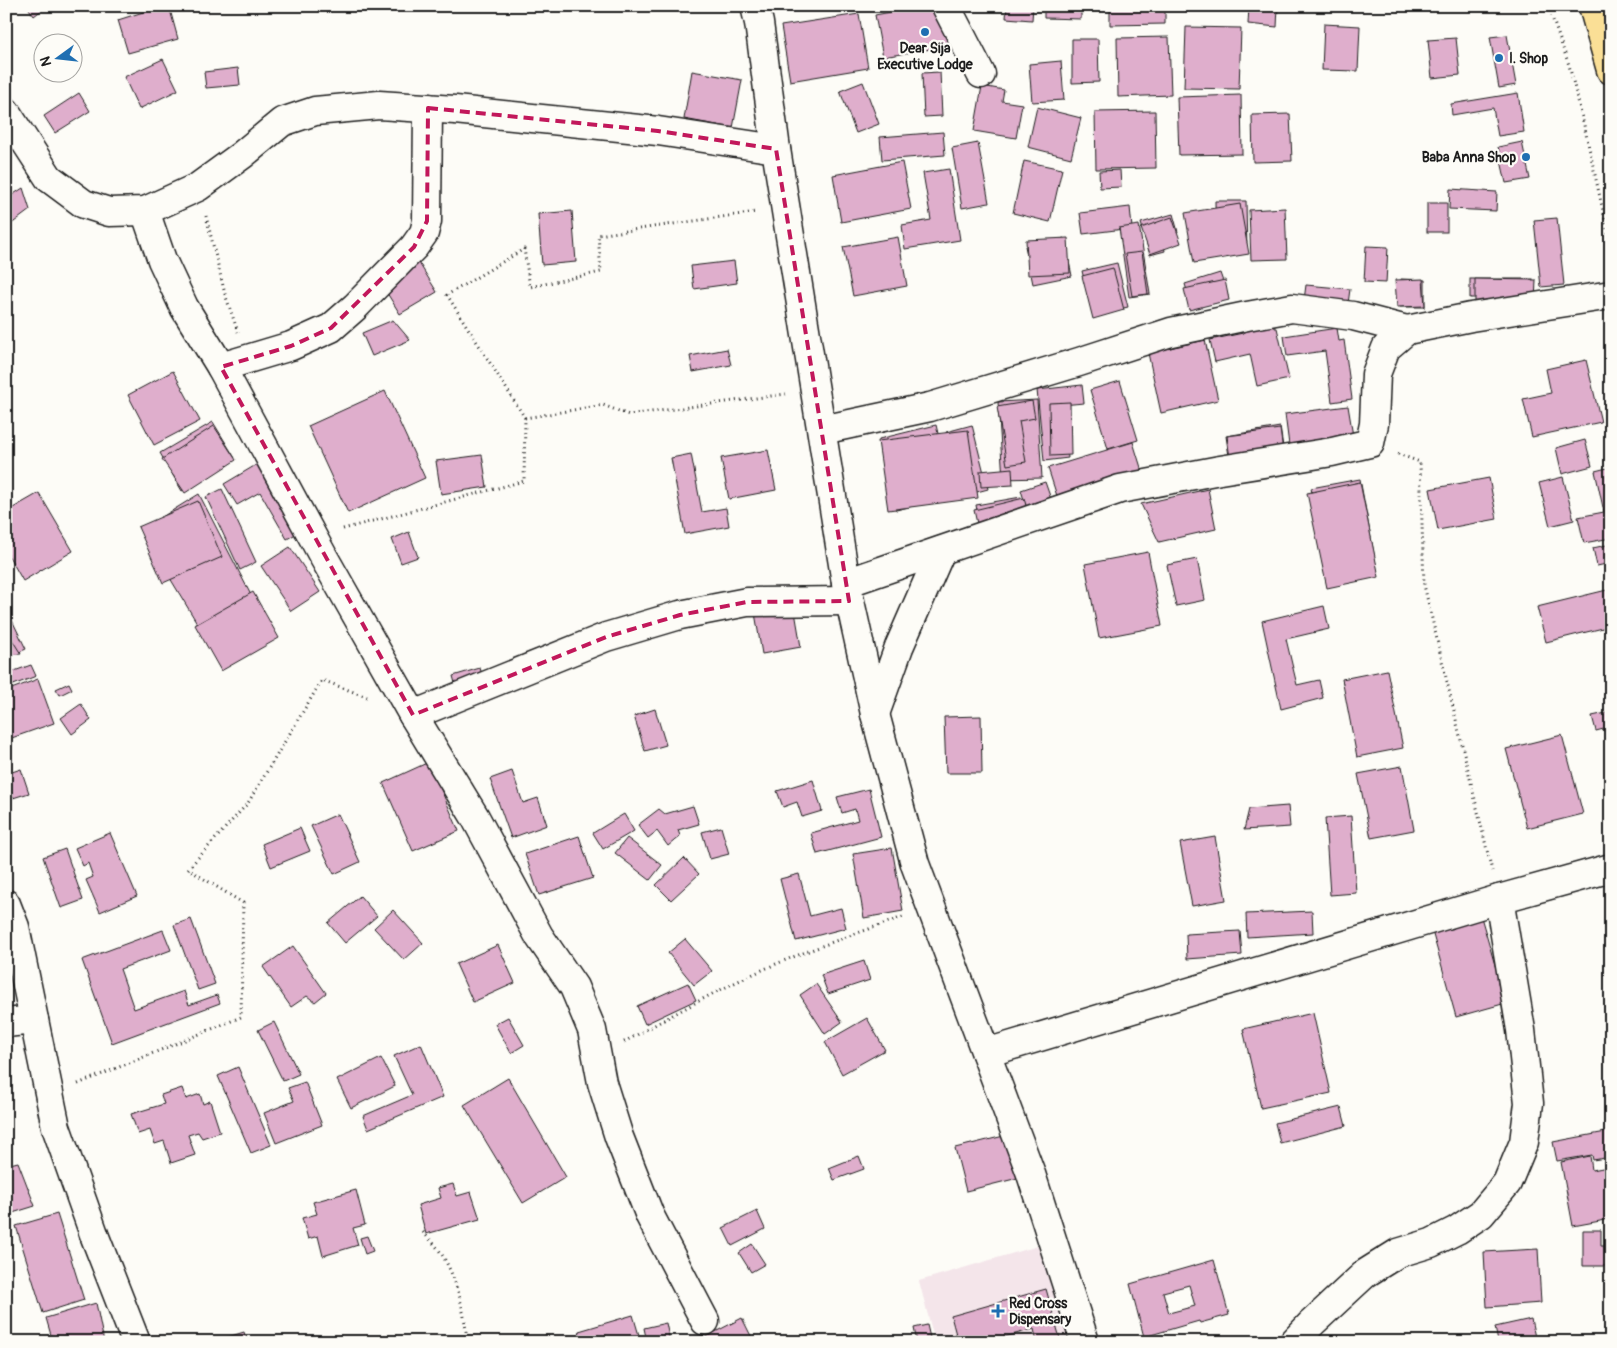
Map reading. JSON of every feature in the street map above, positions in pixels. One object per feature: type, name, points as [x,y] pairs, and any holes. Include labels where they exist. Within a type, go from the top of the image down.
[{"type":"highway","points":[[1593,6],[1611,70]]},
{"type":"street","points":[[755,6],[760,23],[776,150],[848,592],[875,714],[915,864],[1030,1171],[1085,1342]]},
{"type":"street","points":[[946,6],[981,74]]},
{"type":"street","points":[[6,112],[49,178],[84,204],[108,212],[145,211],[198,186],[242,155],[282,122],[315,111],[379,105],[428,108],[658,131],[776,150]]},
{"type":"street","points":[[221,367],[291,346],[331,328],[355,307],[414,247],[424,233],[427,221],[428,108]]},
{"type":"street","points":[[145,211],[162,260],[184,307],[221,367],[313,537],[413,715],[474,817],[539,936],[574,987],[592,1030],[602,1083],[619,1137],[650,1216],[705,1321]]},
{"type":"street","points":[[822,430],[930,407],[1171,332],[1292,308],[1353,316],[1407,330],[1471,317],[1611,295]]},
{"type":"street","points":[[413,715],[606,636],[680,615],[747,602],[848,592],[941,551],[1120,489],[1220,470],[1332,452],[1370,443],[1374,424],[1376,374],[1386,348],[1407,330]]},
{"type":"street","points":[[875,714],[899,647],[941,551]]},
{"type":"street","points":[[986,1053],[1499,899],[1611,868]]},
{"type":"street","points":[[1294,1342],[1366,1273],[1398,1253],[1431,1243],[1457,1230],[1481,1214],[1507,1184],[1524,1142],[1529,1103],[1521,1030],[1499,899]]},
{"type":"street","points":[[6,904],[15,927],[56,1126],[95,1237],[136,1342]]},
{"type":"street","points":[[6,1024],[34,1020]]},
{"type":"path","points":[[1548,6],[1571,73],[1611,247]]},
{"type":"path","points":[[198,186],[216,251],[225,294],[247,359]]},
{"type":"path","points":[[313,537],[524,481],[525,418],[448,295],[524,249],[530,287],[601,272],[598,235],[786,208]]},
{"type":"path","points":[[525,418],[603,405],[629,415],[816,390]]},
{"type":"path","points":[[1370,443],[1420,462],[1424,585],[1499,899]]},
{"type":"path","points":[[50,1096],[241,1017],[243,903],[188,869],[248,803],[322,680],[368,698]]},
{"type":"path","points":[[598,1057],[707,996],[759,971],[828,943],[932,908]]},
{"type":"path","points":[[423,1232],[440,1252],[454,1281],[466,1324],[467,1342]]},
{"type":"highlighted area","points":[[428,108],[658,131],[776,149],[849,601],[747,602],[680,615],[606,637],[413,715],[221,367],[291,346],[331,328],[414,247],[427,221]]},
{"type":"shaded area","name":"Red Cross Dispensary","points":[[1048,1243],[1078,1342],[935,1342],[919,1281]]},
{"type":"building","points":[[27,6],[47,6],[34,16]]},
{"type":"building","points":[[162,6],[169,6],[178,39],[128,53],[118,20]]},
{"type":"building","points":[[922,6],[941,6],[949,46],[883,57],[875,15]]},
{"type":"building","points":[[1007,6],[1033,6],[1032,20],[1006,18]]},
{"type":"building","points":[[1044,6],[1081,6],[1081,19],[1044,18]]},
{"type":"building","points":[[1110,6],[1165,6],[1165,24],[1110,25]]},
{"type":"building","points":[[1177,6],[1207,6],[1207,10],[1177,10]]},
{"type":"building","points":[[1249,6],[1278,6],[1277,27],[1248,24]]},
{"type":"building","points":[[859,14],[868,68],[790,81],[781,26]]},
{"type":"building","points":[[1324,24],[1360,26],[1358,71],[1322,70]]},
{"type":"building","points":[[1186,27],[1241,28],[1239,89],[1184,88]]},
{"type":"building","points":[[1507,35],[1516,85],[1499,88],[1490,37]]},
{"type":"building","points":[[1169,37],[1171,95],[1118,97],[1117,38]]},
{"type":"building","points":[[1456,38],[1460,75],[1432,78],[1428,40]]},
{"type":"building","points":[[1072,39],[1098,39],[1099,82],[1072,83]]},
{"type":"building","points":[[163,59],[178,90],[139,109],[124,77]]},
{"type":"building","points":[[1061,61],[1064,100],[1032,102],[1029,64]]},
{"type":"building","points":[[238,68],[240,85],[206,88],[204,72]]},
{"type":"building","points":[[692,71],[742,80],[733,128],[684,119]]},
{"type":"building","points":[[940,72],[942,116],[924,117],[922,73]]},
{"type":"building","points":[[863,82],[879,124],[856,133],[840,91]]},
{"type":"building","points":[[982,86],[1004,90],[1002,101],[1022,104],[1016,138],[974,131]]},
{"type":"building","points":[[79,93],[90,111],[55,133],[44,116]]},
{"type":"building","points":[[1518,93],[1524,132],[1498,136],[1493,108],[1452,115],[1451,104]]},
{"type":"building","points":[[1241,95],[1242,154],[1179,155],[1177,97]]},
{"type":"building","points":[[1037,107],[1081,118],[1071,158],[1028,147]]},
{"type":"building","points":[[1155,111],[1156,168],[1096,169],[1095,112]]},
{"type":"building","points":[[1290,114],[1292,161],[1253,162],[1252,115]]},
{"type":"building","points":[[943,132],[945,155],[882,160],[880,137]]},
{"type":"building","points":[[1522,142],[1530,179],[1506,183],[1498,147]]},
{"type":"building","points":[[978,143],[989,203],[962,208],[952,148]]},
{"type":"building","points":[[1024,161],[1062,169],[1050,222],[1013,213]]},
{"type":"building","points":[[902,162],[911,209],[841,222],[833,175]]},
{"type":"building","points":[[949,169],[960,240],[905,249],[902,225],[931,220],[923,173]]},
{"type":"building","points":[[1120,170],[1121,187],[1100,188],[1099,171]]},
{"type":"building","points":[[23,188],[30,210],[6,228],[6,199]]},
{"type":"building","points":[[1450,189],[1497,192],[1496,211],[1449,209]]},
{"type":"building","points":[[1215,201],[1246,201],[1247,254],[1216,254]]},
{"type":"building","points":[[1427,203],[1447,203],[1447,232],[1427,232]]},
{"type":"building","points":[[1240,204],[1249,254],[1194,263],[1185,213]]},
{"type":"building","points":[[1130,207],[1132,228],[1083,234],[1080,213]]},
{"type":"building","points":[[1285,208],[1287,259],[1251,260],[1249,210]]},
{"type":"building","points":[[572,211],[576,262],[542,265],[538,214]]},
{"type":"building","points":[[1173,214],[1178,232],[1162,236],[1165,251],[1150,255],[1141,223]]},
{"type":"building","points":[[1172,217],[1181,243],[1150,254],[1141,228]]},
{"type":"building","points":[[1557,218],[1564,285],[1541,287],[1534,220]]},
{"type":"building","points":[[1139,225],[1150,294],[1129,297],[1119,228]]},
{"type":"building","points":[[898,237],[907,286],[853,296],[843,247]]},
{"type":"building","points":[[1064,238],[1072,276],[1033,284],[1025,246]]},
{"type":"building","points":[[1068,238],[1070,273],[1028,275],[1026,240]]},
{"type":"building","points":[[1366,246],[1388,247],[1386,283],[1364,282]]},
{"type":"building","points":[[1142,252],[1148,294],[1132,296],[1125,254]]},
{"type":"building","points":[[734,261],[737,283],[694,289],[691,266]]},
{"type":"building","points":[[419,263],[437,292],[400,314],[382,285]]},
{"type":"building","points":[[1117,263],[1128,307],[1093,315],[1082,271]]},
{"type":"building","points":[[1113,268],[1124,310],[1093,319],[1082,276]]},
{"type":"building","points":[[1220,273],[1228,296],[1192,308],[1185,284]]},
{"type":"building","points":[[1401,279],[1425,280],[1425,307],[1400,307]]},
{"type":"building","points":[[1423,279],[1425,306],[1397,307],[1395,280]]},
{"type":"building","points":[[1470,279],[1533,279],[1533,298],[1470,298]]},
{"type":"building","points":[[1475,279],[1536,280],[1535,303],[1475,302]]},
{"type":"building","points":[[1225,280],[1229,300],[1189,310],[1184,289]]},
{"type":"building","points":[[1306,285],[1350,289],[1348,304],[1304,300]]},
{"type":"building","points":[[393,320],[410,340],[372,356],[362,333]]},
{"type":"building","points":[[1274,320],[1289,379],[1257,386],[1250,354],[1215,362],[1210,340],[1243,333],[1242,327]]},
{"type":"building","points":[[1337,328],[1339,341],[1344,340],[1352,399],[1332,402],[1325,351],[1287,356],[1284,336]]},
{"type":"building","points":[[1205,340],[1218,400],[1161,413],[1148,353]]},
{"type":"building","points":[[727,349],[731,365],[693,372],[690,356]]},
{"type":"building","points":[[1586,360],[1601,422],[1532,437],[1523,399],[1551,393],[1546,369]]},
{"type":"building","points":[[173,371],[200,421],[154,445],[128,395]]},
{"type":"building","points":[[1120,381],[1138,440],[1108,449],[1090,390]]},
{"type":"building","points":[[1082,385],[1084,403],[1062,405],[1068,458],[1044,461],[1037,390]]},
{"type":"building","points":[[385,391],[425,478],[348,513],[308,426]]},
{"type":"building","points":[[1037,400],[1042,478],[1003,479],[998,402]]},
{"type":"building","points":[[1032,401],[1035,418],[1019,421],[1026,462],[1007,465],[997,407]]},
{"type":"building","points":[[1070,402],[1071,455],[1050,456],[1049,403]]},
{"type":"building","points":[[1348,406],[1353,436],[1289,445],[1285,414]]},
{"type":"building","points":[[213,422],[235,458],[182,491],[160,453]]},
{"type":"building","points":[[936,425],[953,497],[896,510],[879,439]]},
{"type":"building","points":[[972,425],[988,489],[962,496],[946,432]]},
{"type":"building","points":[[214,426],[236,460],[185,493],[162,459]]},
{"type":"building","points":[[1280,427],[1283,447],[1229,456],[1226,436]]},
{"type":"building","points":[[1280,429],[1283,451],[1230,459],[1227,436]]},
{"type":"building","points":[[968,430],[978,498],[888,510],[878,441]]},
{"type":"building","points":[[1585,440],[1592,466],[1562,474],[1556,448]]},
{"type":"building","points":[[1133,442],[1142,471],[1057,496],[1048,468]]},
{"type":"building","points":[[768,450],[776,490],[729,499],[721,458]]},
{"type":"building","points":[[691,454],[702,512],[726,508],[729,526],[685,534],[671,458]]},
{"type":"building","points":[[482,455],[487,487],[441,494],[436,461]]},
{"type":"building","points":[[266,459],[306,528],[287,539],[260,492],[237,505],[224,484]]},
{"type":"building","points":[[1611,467],[1611,538],[1584,543],[1578,517],[1604,512],[1595,471]]},
{"type":"building","points":[[1012,468],[1013,485],[981,487],[980,471]]},
{"type":"building","points":[[1563,477],[1574,520],[1550,526],[1539,483]]},
{"type":"building","points":[[1489,478],[1497,519],[1438,530],[1430,489]]},
{"type":"building","points":[[1360,479],[1378,575],[1329,585],[1311,488]]},
{"type":"building","points":[[1045,482],[1052,502],[1027,510],[1021,490]]},
{"type":"building","points":[[1360,482],[1379,577],[1327,588],[1307,493]]},
{"type":"building","points":[[222,489],[256,562],[240,570],[206,497]]},
{"type":"building","points":[[1208,489],[1216,529],[1159,542],[1141,504]]},
{"type":"building","points":[[39,493],[73,551],[23,581],[6,551],[6,512]]},
{"type":"building","points":[[199,494],[272,636],[223,666],[141,530]]},
{"type":"building","points":[[1021,497],[1025,518],[980,527],[976,505]]},
{"type":"building","points":[[1024,498],[1029,517],[978,528],[974,510]]},
{"type":"building","points":[[198,501],[222,557],[163,583],[138,527]]},
{"type":"building","points":[[409,532],[418,557],[401,563],[392,539]]},
{"type":"building","points":[[1611,544],[1611,563],[1597,566],[1593,548]]},
{"type":"building","points":[[290,547],[320,592],[291,611],[261,566]]},
{"type":"building","points":[[1148,552],[1162,626],[1099,638],[1085,564]]},
{"type":"building","points":[[1197,559],[1205,600],[1176,606],[1167,565]]},
{"type":"building","points":[[1611,589],[1611,626],[1546,642],[1537,607]]},
{"type":"building","points":[[253,592],[279,638],[221,671],[195,625]]},
{"type":"building","points":[[794,606],[801,647],[762,654],[755,613]]},
{"type":"building","points":[[1324,606],[1329,629],[1286,639],[1297,685],[1319,680],[1323,698],[1281,709],[1262,621]]},
{"type":"building","points":[[8,612],[26,649],[6,658],[6,613]]},
{"type":"building","points":[[6,630],[21,654],[6,655]]},
{"type":"building","points":[[31,665],[36,676],[6,688],[6,674]]},
{"type":"building","points":[[480,668],[484,681],[457,690],[453,676]]},
{"type":"building","points":[[1387,670],[1403,748],[1357,757],[1342,679]]},
{"type":"building","points":[[38,679],[54,723],[6,740],[6,691]]},
{"type":"building","points":[[69,683],[72,689],[60,695],[56,689]]},
{"type":"building","points":[[81,704],[91,720],[72,734],[61,718]]},
{"type":"building","points":[[655,709],[666,745],[645,751],[634,716]]},
{"type":"building","points":[[1611,712],[1611,727],[1596,731],[1592,716]]},
{"type":"building","points":[[981,716],[982,773],[946,773],[944,717]]},
{"type":"building","points":[[1562,735],[1583,814],[1527,828],[1506,749]]},
{"type":"building","points":[[429,762],[459,831],[413,851],[383,783]]},
{"type":"building","points":[[1402,766],[1414,830],[1371,838],[1358,774]]},
{"type":"building","points":[[21,769],[29,793],[13,798],[6,774]]},
{"type":"building","points":[[512,771],[523,803],[538,798],[547,825],[511,838],[490,779]]},
{"type":"building","points":[[813,780],[822,811],[802,817],[797,802],[783,807],[777,791]]},
{"type":"building","points":[[869,789],[881,837],[817,854],[811,833],[858,820],[855,809],[842,813],[837,797]]},
{"type":"building","points":[[693,806],[699,824],[678,830],[680,836],[668,846],[657,831],[648,838],[638,825],[659,809],[665,814]]},
{"type":"building","points":[[1288,806],[1290,827],[1244,830],[1249,809]]},
{"type":"building","points":[[338,814],[360,862],[334,874],[311,826]]},
{"type":"building","points":[[624,814],[634,831],[603,849],[593,833]]},
{"type":"building","points":[[1351,816],[1356,893],[1330,895],[1325,818]]},
{"type":"building","points":[[721,827],[729,854],[710,859],[702,832]]},
{"type":"building","points":[[300,828],[310,851],[271,867],[262,844]]},
{"type":"building","points":[[110,833],[137,896],[100,912],[86,880],[93,877],[88,863],[83,866],[75,848]]},
{"type":"building","points":[[579,836],[593,878],[539,895],[525,854]]},
{"type":"building","points":[[1215,837],[1226,900],[1192,906],[1180,843]]},
{"type":"building","points":[[627,838],[662,865],[650,880],[615,853]]},
{"type":"building","points":[[892,848],[903,911],[864,918],[853,854]]},
{"type":"building","points":[[65,849],[83,900],[61,908],[43,857]]},
{"type":"building","points":[[684,858],[699,874],[671,900],[656,885]]},
{"type":"building","points":[[799,874],[810,916],[841,908],[846,928],[796,941],[780,879]]},
{"type":"building","points":[[360,896],[377,916],[345,943],[328,923]]},
{"type":"building","points":[[393,910],[423,943],[404,960],[374,928]]},
{"type":"building","points":[[1312,911],[1313,933],[1247,937],[1246,914]]},
{"type":"building","points":[[1481,917],[1506,1003],[1456,1017],[1432,931]]},
{"type":"building","points":[[191,919],[215,984],[198,990],[174,925]]},
{"type":"building","points":[[163,930],[171,950],[120,969],[134,1009],[184,991],[189,1005],[217,995],[220,1003],[112,1043],[82,960]]},
{"type":"building","points":[[1240,931],[1242,955],[1187,959],[1186,934]]},
{"type":"building","points":[[685,939],[712,971],[694,985],[668,953]]},
{"type":"building","points":[[498,945],[515,983],[473,1002],[456,964]]},
{"type":"building","points":[[293,946],[326,993],[315,1002],[307,996],[291,1007],[263,967]]},
{"type":"building","points":[[864,961],[870,980],[828,994],[821,975]]},
{"type":"building","points":[[688,983],[696,1000],[645,1024],[637,1006]]},
{"type":"building","points":[[816,984],[842,1022],[825,1034],[800,995]]},
{"type":"building","points":[[1313,1013],[1331,1093],[1261,1108],[1243,1029]]},
{"type":"building","points":[[508,1017],[524,1045],[511,1053],[495,1024]]},
{"type":"building","points":[[867,1018],[885,1050],[842,1074],[825,1042]]},
{"type":"building","points":[[274,1022],[299,1074],[283,1081],[258,1030]]},
{"type":"building","points":[[421,1044],[443,1097],[368,1129],[363,1116],[412,1095],[394,1056]]},
{"type":"building","points":[[381,1058],[395,1086],[351,1108],[337,1080]]},
{"type":"building","points":[[238,1067],[271,1145],[251,1153],[218,1076]]},
{"type":"building","points":[[508,1078],[566,1177],[523,1203],[464,1105]]},
{"type":"building","points":[[305,1082],[322,1125],[276,1143],[264,1113],[294,1101],[288,1088]]},
{"type":"building","points":[[182,1088],[186,1099],[200,1094],[203,1104],[210,1101],[220,1132],[202,1138],[198,1132],[188,1135],[195,1155],[171,1163],[164,1141],[155,1144],[150,1130],[138,1134],[131,1114],[164,1104],[161,1095]]},
{"type":"building","points":[[1341,1107],[1346,1126],[1280,1143],[1275,1123]]},
{"type":"building","points":[[1611,1131],[1611,1157],[1593,1160],[1592,1155],[1557,1161],[1553,1142]]},
{"type":"building","points":[[1012,1134],[1022,1177],[966,1191],[955,1148]]},
{"type":"building","points":[[859,1156],[864,1169],[834,1180],[829,1168]]},
{"type":"building","points":[[1590,1156],[1592,1170],[1608,1167],[1611,1181],[1611,1204],[1609,1205],[1611,1219],[1573,1226],[1561,1162]]},
{"type":"building","points":[[18,1162],[35,1206],[6,1215],[6,1165]]},
{"type":"building","points":[[453,1184],[457,1196],[471,1192],[480,1219],[426,1234],[418,1205],[441,1198],[438,1188]]},
{"type":"building","points":[[356,1190],[365,1225],[353,1228],[358,1245],[323,1256],[318,1236],[308,1239],[302,1218],[317,1214],[313,1202]]},
{"type":"building","points":[[757,1211],[765,1229],[732,1246],[723,1228]]},
{"type":"building","points":[[57,1214],[84,1300],[43,1313],[16,1226]]},
{"type":"building","points":[[1583,1230],[1601,1230],[1601,1246],[1611,1246],[1611,1266],[1583,1266]]},
{"type":"building","points":[[367,1236],[373,1251],[365,1254],[360,1238]]},
{"type":"building","points":[[752,1244],[765,1264],[751,1272],[739,1253]]},
{"type":"building","points":[[1538,1249],[1541,1303],[1487,1307],[1484,1252]]},
{"type":"building","points":[[1214,1260],[1229,1315],[1200,1323],[1199,1321],[1144,1337],[1130,1284]],"holes":[[[1189,1285],[1195,1306],[1169,1313],[1163,1292]]]},
{"type":"building","points":[[1046,1289],[1061,1342],[1037,1342],[1034,1329],[986,1342],[958,1342],[951,1316]]},
{"type":"building","points":[[96,1303],[104,1342],[53,1342],[46,1318]]},
{"type":"building","points":[[633,1315],[641,1342],[582,1342],[579,1331]]},
{"type":"building","points":[[742,1318],[754,1342],[696,1342]]},
{"type":"building","points":[[1531,1319],[1536,1342],[1498,1342],[1495,1327]]},
{"type":"building","points":[[666,1323],[670,1342],[647,1342],[644,1328]]},
{"type":"building","points":[[927,1325],[931,1342],[917,1342],[914,1328]]},
{"type":"building","points":[[244,1332],[247,1342],[212,1342]]},
{"type":"place","name":"Dear Sija Executive Lodge","points":[[925,32]]},
{"type":"place","name":"I. Shop","points":[[1499,58]]},
{"type":"place","name":"Baba Anna Shop","points":[[1526,157]]},
{"type":"place","name":"Red Cross Dispensary","points":[[998,1311]]}]
